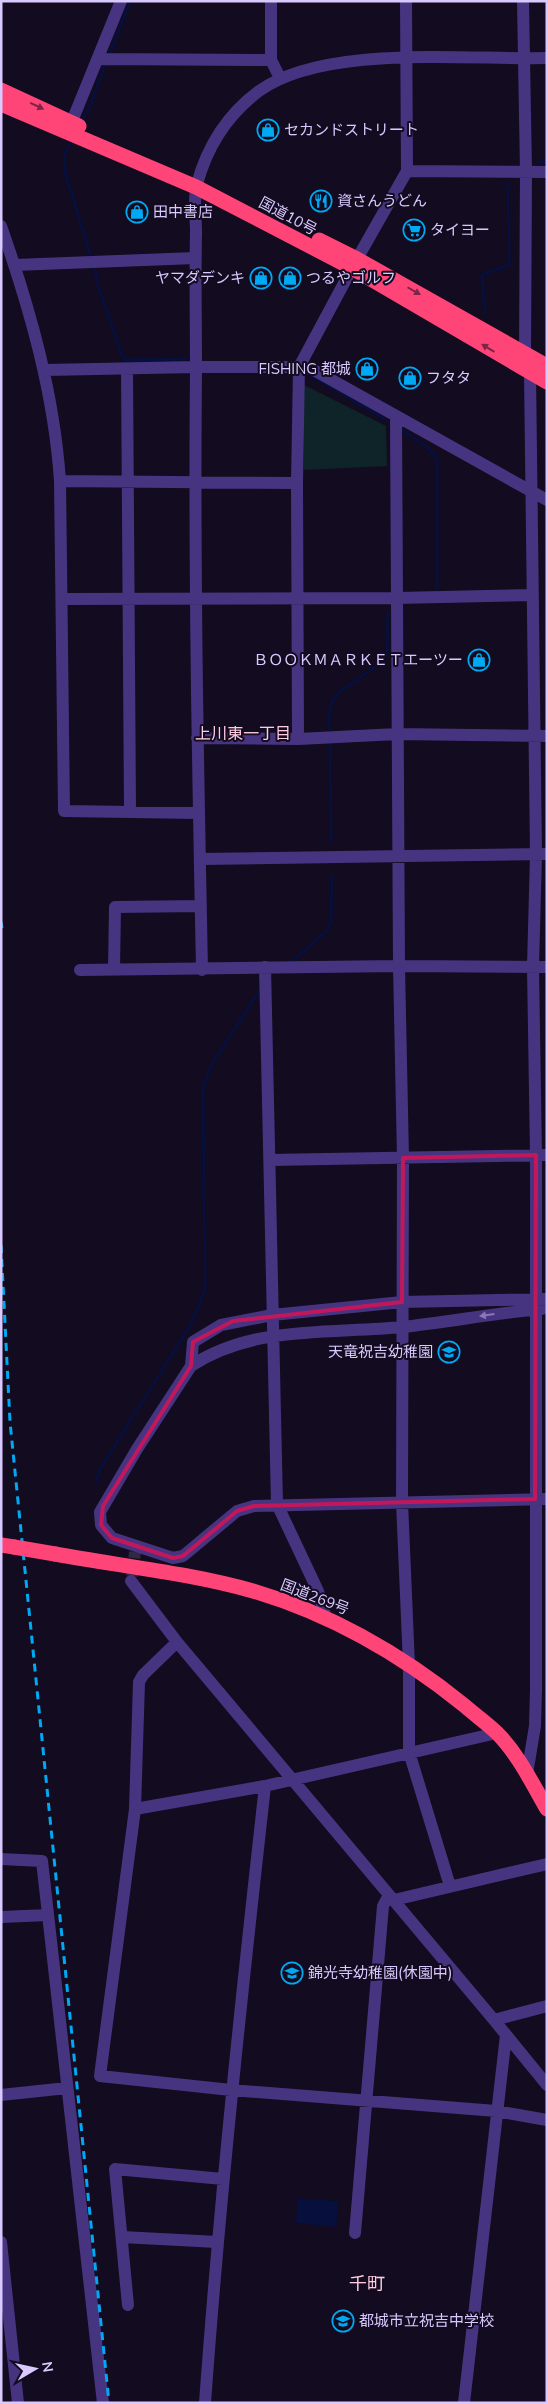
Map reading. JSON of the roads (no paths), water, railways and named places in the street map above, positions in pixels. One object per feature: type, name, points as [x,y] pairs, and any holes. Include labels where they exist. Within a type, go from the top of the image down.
[{"type":"highway","name":"国道10号","points":[[1,90],[70,127],[197,183],[547,366]]},
{"type":"highway","name":"国道10号","points":[[1,104],[70,127]]},
{"type":"highway","name":"国道10号","points":[[354,264],[547,382]]},
{"type":"highway","name":"国道269号","points":[[7,1546],[195,1579],[253,1592],[326,1618],[357,1632],[446,1690],[497,1733],[527,1774],[547,1809]]},
{"type":"street","points":[[70,127],[121,1]]},
{"type":"street","points":[[270,1],[271,60],[280,78]]},
{"type":"street","points":[[298,739],[296,484],[300,367],[354,264],[407,171],[406,1]]},
{"type":"street","points":[[523,1],[526,172],[525,354],[530,373],[532,595],[540,736],[541,854],[533,967],[542,1155],[541,1725],[527,1774]]},
{"type":"street","points":[[202,970],[197,738],[195,258],[197,183],[208,151],[222,129],[242,106],[280,78],[335,62],[407,58],[547,58]]},
{"type":"street","points":[[98,59],[271,60]]},
{"type":"street","points":[[407,171],[547,172]]},
{"type":"street","points":[[1,226],[15,265],[45,370],[57,441],[60,481],[64,811],[198,813]]},
{"type":"street","points":[[15,265],[195,258]]},
{"type":"street","points":[[45,370],[196,366],[300,367],[312,369],[547,500]]},
{"type":"street","points":[[128,369],[130,811]]},
{"type":"street","points":[[396,417],[399,966],[403,1158],[402,1502],[409,1665],[409,1752],[450,1886]]},
{"type":"street","points":[[60,481],[296,484]]},
{"type":"street","points":[[62,599],[397,598],[532,595]]},
{"type":"street","points":[[197,738],[298,739],[397,734],[540,736]]},
{"type":"street","points":[[200,859],[541,854]]},
{"type":"street","points":[[114,970],[115,907],[201,906]]},
{"type":"street","points":[[80,970],[202,970],[399,966],[547,967]]},
{"type":"street","points":[[265,968],[277,1504],[318,1591],[326,1618]]},
{"type":"street","points":[[270,1160],[542,1155]]},
{"type":"street","points":[[191,1366],[193,1342],[202,1335],[233,1321],[272,1315],[402,1302],[541,1304]]},
{"type":"street","points":[[541,1304],[402,1327],[274,1336],[234,1344],[207,1355],[191,1366],[100,1512],[102,1525],[112,1538],[136,1550],[173,1558],[184,1556],[236,1511],[254,1506],[541,1499]]},
{"type":"street","points":[[131,1581],[177,1642],[547,2085]]},
{"type":"street","points":[[177,1642],[143,1675],[139,1682],[135,1809],[100,2076],[231,2090],[496,2111],[547,2120]]},
{"type":"street","points":[[135,1809],[265,1786],[497,1733]]},
{"type":"street","points":[[205,2403],[231,2090],[265,1786]]},
{"type":"street","points":[[1,1859],[42,1861],[103,2403]]},
{"type":"street","points":[[355,2233],[383,1906],[391,1898],[547,1864]]},
{"type":"street","points":[[1,1917],[48,1915]]},
{"type":"street","points":[[494,2020],[547,2006]]},
{"type":"street","points":[[464,2403],[506,2035]]},
{"type":"street","points":[[1,2095],[67,2088]]},
{"type":"street","points":[[128,2305],[115,2169],[223,2179]]},
{"type":"street","points":[[122,2237],[217,2242]]},
{"type":"street","points":[[1,2242],[5,2319],[18,2403]]},
{"type":"waterway","points":[[109,56],[130,1]]},
{"type":"waterway","points":[[81,123],[90,107],[106,62]]},
{"type":"waterway","points":[[72,139],[64,156],[66,176],[92,260]]},
{"type":"waterway","points":[[539,162],[547,162]]},
{"type":"waterway","points":[[485,313],[482,275],[509,265],[508,182]]},
{"type":"waterway","points":[[94,266],[99,289],[124,360],[187,359]]},
{"type":"waterway","points":[[310,375],[385,419]]},
{"type":"waterway","points":[[402,430],[428,448],[437,459],[437,589]]},
{"type":"waterway","points":[[329,731],[329,716],[337,694],[383,661],[387,655],[388,612]]},
{"type":"waterway","points":[[330,745],[331,842]]},
{"type":"waterway","points":[[291,962],[327,931],[331,922],[332,876]]},
{"type":"waterway","points":[[96,1482],[100,1469],[190,1326],[205,1290],[203,1088],[213,1062],[260,990]]},
{"type":"tunnel","points":[[132,1576],[135,1552]]},
{"type":"railway","points":[[1,922],[2,928]]},
{"type":"railway","points":[[1,1245],[10,1422],[109,2403]]},
{"type":"place","name":"セカンドストリート","points":[[268,130]]},
{"type":"place","name":"資さんうどん","points":[[321,201]]},
{"type":"place","name":"田中書店","points":[[137,212]]},
{"type":"place","name":"タイヨー","points":[[414,230]]},
{"type":"place","name":"ヤマダデンキ","points":[[261,278]]},
{"type":"place","name":"つるやゴルフ","points":[[290,278]]},
{"type":"place","name":"FISHING 都城","points":[[367,369]]},
{"type":"place","name":"フタタ","points":[[410,378]]},
{"type":"place","name":"ＢＯＯＫＭＡＲＫＥＴエーツー","points":[[479,660]]},
{"type":"place","name":"天竜祝吉幼稚園","points":[[449,1352]]},
{"type":"place","name":"錦光寺幼稚園(休園中)","points":[[292,1973]]},
{"type":"place","name":"都城市立祝吉中学校","points":[[343,2321]]},
{"type":"district","name":"上川東一丁目","points":[[243,733]]},
{"type":"district","name":"千町","points":[[367,2284]]}]
